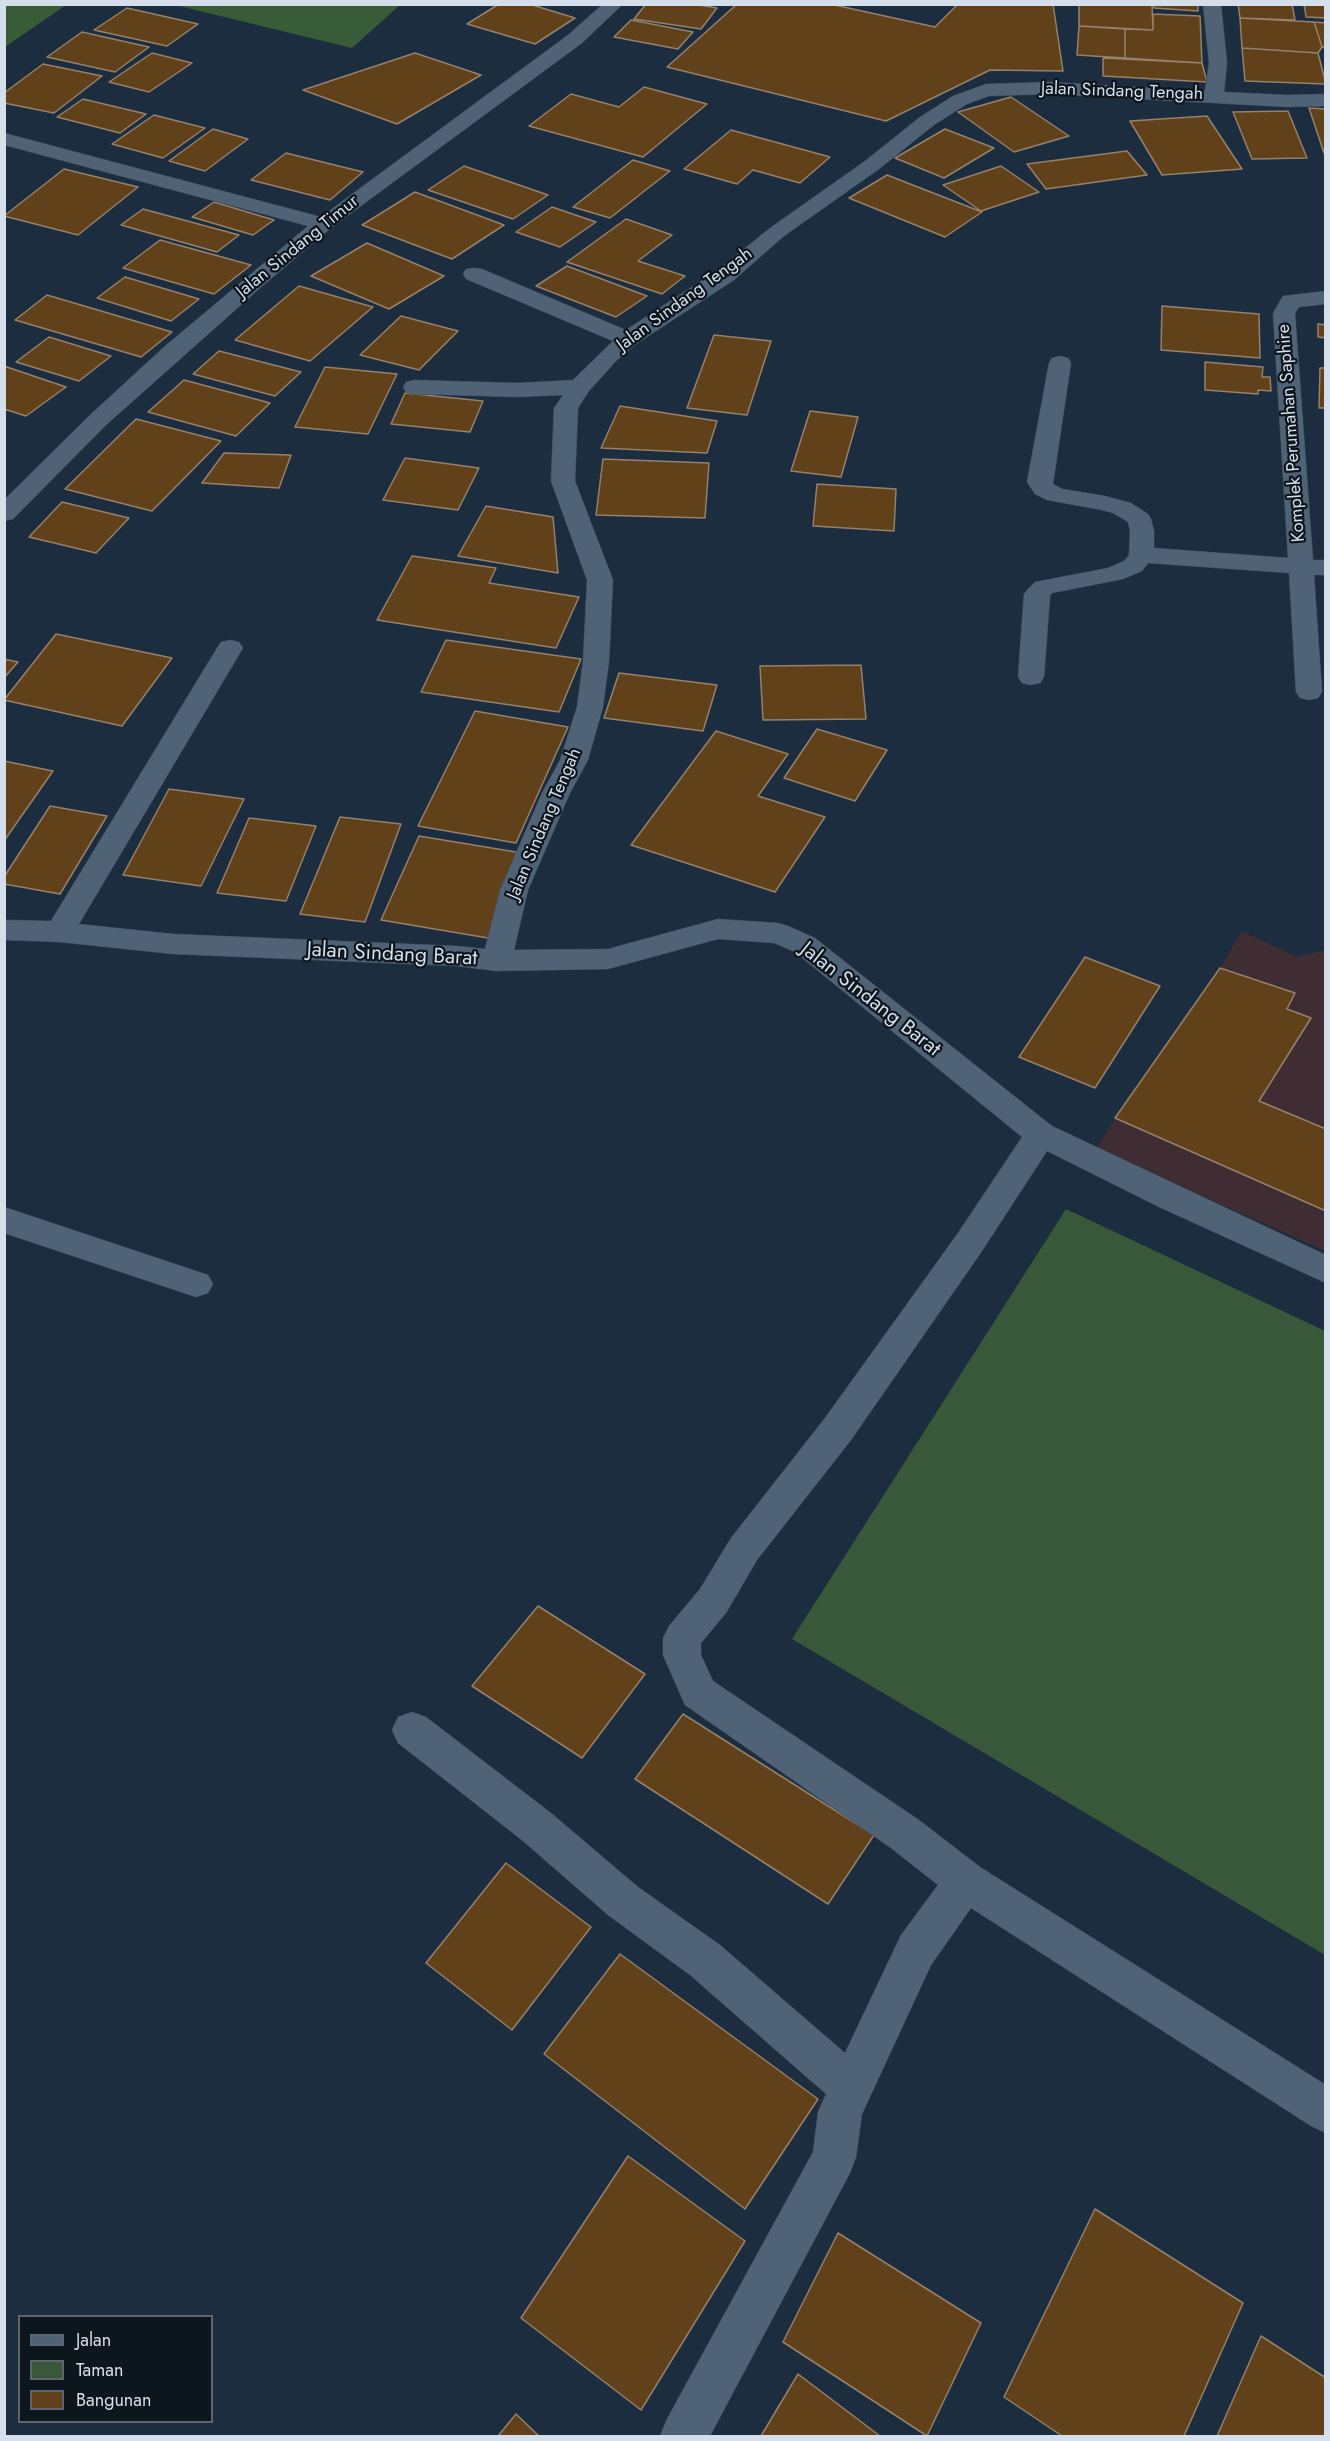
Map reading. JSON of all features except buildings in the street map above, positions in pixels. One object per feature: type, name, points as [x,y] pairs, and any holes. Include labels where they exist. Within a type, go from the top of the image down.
[{"type":"street","name":"Jalan Sindang Timur","points":[[4,514],[48,468],[172,352],[324,224],[505,92],[574,39],[614,4]]},
{"type":"street","name":"Jalan Sindang Tengah","points":[[1212,4],[1218,63],[1214,96]]},
{"type":"street","name":"Jalan Sindang Tengah","points":[[496,961],[506,932],[514,890],[556,793],[574,760],[590,707],[596,662],[600,580],[563,481],[566,408],[580,387],[609,354],[726,275],[777,232],[872,165],[927,121],[960,100],[986,90],[1014,88],[1287,101],[1326,100]]},
{"type":"street","points":[[4,139],[324,224]]},
{"type":"street","points":[[474,274],[628,339]]},
{"type":"street","name":"Komplek Perumahan Saphire","points":[[1309,692],[1314,567],[1284,313],[1291,301],[1326,297]]},
{"type":"street","points":[[1031,677],[1036,594],[1044,587],[1114,574],[1133,566],[1141,555],[1142,531],[1139,519],[1122,508],[1105,503],[1056,495],[1044,489],[1039,482],[1060,363]]},
{"type":"street","points":[[414,387],[517,390],[580,387]]},
{"type":"street","name":"Komplek Perumahan Saphire","points":[[1141,555],[1314,567]]},
{"type":"street","points":[[59,933],[230,648]]},
{"type":"street","name":"Jalan Sindang Barat","points":[[5,931],[59,933],[173,944],[457,956],[496,961],[608,958],[718,929],[778,933],[805,945],[1041,1134],[1326,1270]]},
{"type":"street","points":[[1041,1134],[970,1242],[838,1429],[744,1549],[713,1601],[682,1638],[682,1655],[699,1694],[905,1834],[965,1881],[1326,2111]]},
{"type":"street","points":[[4,1220],[196,1284]]},
{"type":"street","points":[[412,1730],[537,1827],[623,1901],[705,1960],[850,2086]]},
{"type":"street","points":[[684,2436],[834,2157],[840,2112],[850,2086],[916,1950],[965,1881]]},
{"type":"shaded area","points":[[1242,931],[1297,957],[1325,950],[1325,1251],[1097,1149],[1115,1118],[1220,968]]},
{"type":"green space","points":[[5,4],[66,4],[66,5],[5,47]]},
{"type":"green space","points":[[175,5],[400,5],[352,48]]},
{"type":"green space","points":[[1066,1209],[1325,1331],[1325,1955],[792,1639]]}]
